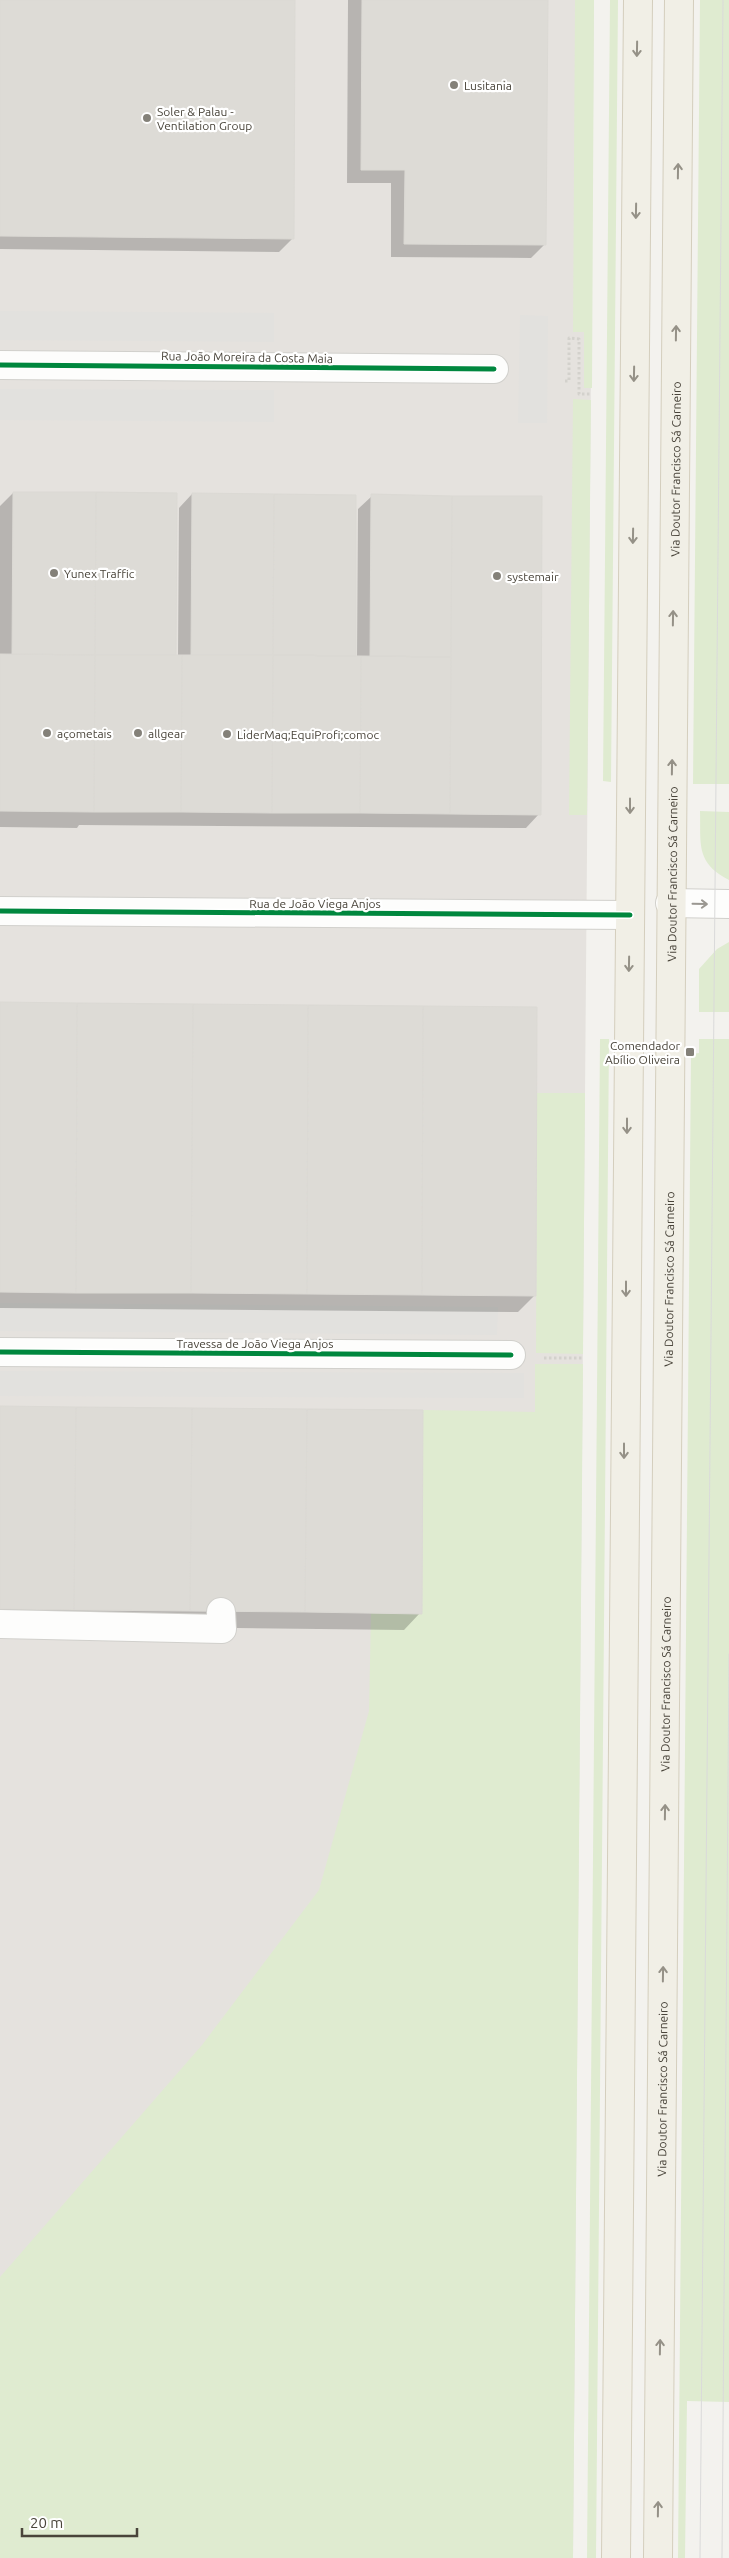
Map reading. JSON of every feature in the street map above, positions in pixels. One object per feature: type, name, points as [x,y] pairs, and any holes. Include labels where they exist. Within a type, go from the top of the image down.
[{"type":"main road","points":[[616,2558],[638,0]]},
{"type":"main road","name":"Via Doutor Francisco Sá Carneiro","points":[[658,2558],[672,1066],[670,903],[679,0]]},
{"type":"street","name":"Rua João Moreira da Costa Maia","points":[[0,365],[494,369]]},
{"type":"street","points":[[670,903],[729,904]]},
{"type":"street","name":"Rua de João Viega Anjos","points":[[0,911],[630,915]]},
{"type":"street","name":"Travessa de João Viega Anjos","points":[[0,1352],[523,1356]]},
{"type":"street","points":[[3,1619],[170,1619],[222,1629],[221,1612]]},
{"type":"path","points":[[564,381],[569,381],[568,338],[579,339],[579,394],[592,394]]},
{"type":"path","points":[[523,1356],[583,1358]]},
{"type":"shaded area","points":[[0,0],[594,0],[573,2558],[0,2558]]},
{"type":"shaded area","points":[[0,311],[274,313],[274,342],[0,340]]},
{"type":"shaded area","points":[[520,315],[548,316],[547,423],[518,423]]},
{"type":"shaded area","points":[[0,389],[274,390],[274,422],[0,420]]},
{"type":"shaded area","points":[[0,1303],[498,1307],[497,1335],[0,1331]]},
{"type":"shaded area","points":[[0,1371],[524,1373],[524,1398],[0,1396]]},
{"type":"green space","points":[[575,0],[594,0],[592,388],[584,388],[584,332],[573,332]]},
{"type":"green space","points":[[610,0],[618,0],[611,782],[603,781]]},
{"type":"green space","points":[[700,0],[729,0],[729,784],[693,784]]},
{"type":"green space","points":[[573,399],[591,400],[587,815],[569,815]]},
{"type":"green space","points":[[700,811],[729,812],[729,880],[710,867],[705,859],[701,842]]},
{"type":"green space","points":[[729,942],[729,1012],[699,1012],[699,969],[717,949]]},
{"type":"green space","points":[[600,1039],[609,1039],[596,2558],[587,2558]]},
{"type":"green space","points":[[699,1039],[729,1039],[729,2402],[687,2401],[685,2558],[678,2558],[691,1054],[699,1053]]},
{"type":"green space","points":[[537,1093],[585,1093],[583,1354],[536,1353]]},
{"type":"green space","points":[[535,1364],[583,1364],[573,2558],[0,2558],[0,2277],[202,2045],[319,1890],[369,1711],[371,1613],[422,1613],[423,1410],[535,1412]]},
{"type":"building","name":"Soler & Palau - Ventilation Group","points":[[0,0],[295,0],[294,239],[0,236]]},
{"type":"building","name":"Lusitania","points":[[362,0],[548,0],[546,245],[404,244],[405,170],[361,170]]},
{"type":"building","name":"Yunex Traffic","points":[[13,492],[96,492],[95,655],[12,654]]},
{"type":"building","points":[[96,492],[177,493],[176,655],[95,655]]},
{"type":"building","points":[[192,493],[274,494],[273,655],[191,655]]},
{"type":"building","points":[[274,494],[356,495],[356,656],[273,655]]},
{"type":"building","points":[[371,494],[452,496],[451,657],[370,656]]},
{"type":"building","name":"systemair","points":[[452,496],[542,496],[541,815],[450,814]]},
{"type":"building","name":"açometais","points":[[0,654],[95,655],[94,812],[0,811]]},
{"type":"building","name":"allgear","points":[[95,655],[182,655],[181,812],[94,812]]},
{"type":"building","name":"LiderMaq;EquiProfi;comoc","points":[[182,655],[273,655],[272,813],[181,812]]},
{"type":"building","points":[[273,655],[361,656],[360,813],[272,813]]},
{"type":"building","points":[[361,656],[451,657],[450,814],[360,813]]},
{"type":"building","points":[[0,1002],[77,1003],[76,1293],[0,1292]]},
{"type":"building","points":[[77,1003],[193,1004],[191,1293],[76,1293]]},
{"type":"building","points":[[193,1004],[308,1005],[307,1294],[191,1293]]},
{"type":"building","points":[[308,1005],[423,1006],[422,1295],[307,1294]]},
{"type":"building","points":[[423,1006],[537,1007],[536,1296],[422,1295]]},
{"type":"building","points":[[0,1406],[76,1407],[74,1610],[0,1609]]},
{"type":"building","points":[[76,1407],[192,1408],[190,1611],[74,1610]]},
{"type":"building","points":[[192,1408],[307,1409],[305,1612],[190,1611]]},
{"type":"building","points":[[307,1409],[423,1410],[422,1614],[305,1612]]},
{"type":"tram line","points":[[700,2558],[723,0]]},
{"type":"tram line","points":[[722,2558],[729,1654]]},
{"type":"cycle path","points":[[0,365],[494,369]]},
{"type":"cycle path","points":[[0,911],[630,915]]},
{"type":"cycle path","points":[[0,1352],[511,1355]]},
{"type":"place","name":"Lusitania","points":[[454,85]]},
{"type":"place","name":"Soler & Palau - Ventilation Group","points":[[147,118]]},
{"type":"place","name":"Yunex Traffic","points":[[54,573]]},
{"type":"place","name":"systemair","points":[[497,576]]},
{"type":"place","name":"açometais","points":[[47,733]]},
{"type":"place","name":"allgear","points":[[138,733]]},
{"type":"place","name":"LiderMaq;EquiProfi;comoc","points":[[227,734]]},
{"type":"place","name":"Comendador Abílio Oliveira","points":[[690,1052]]}]
